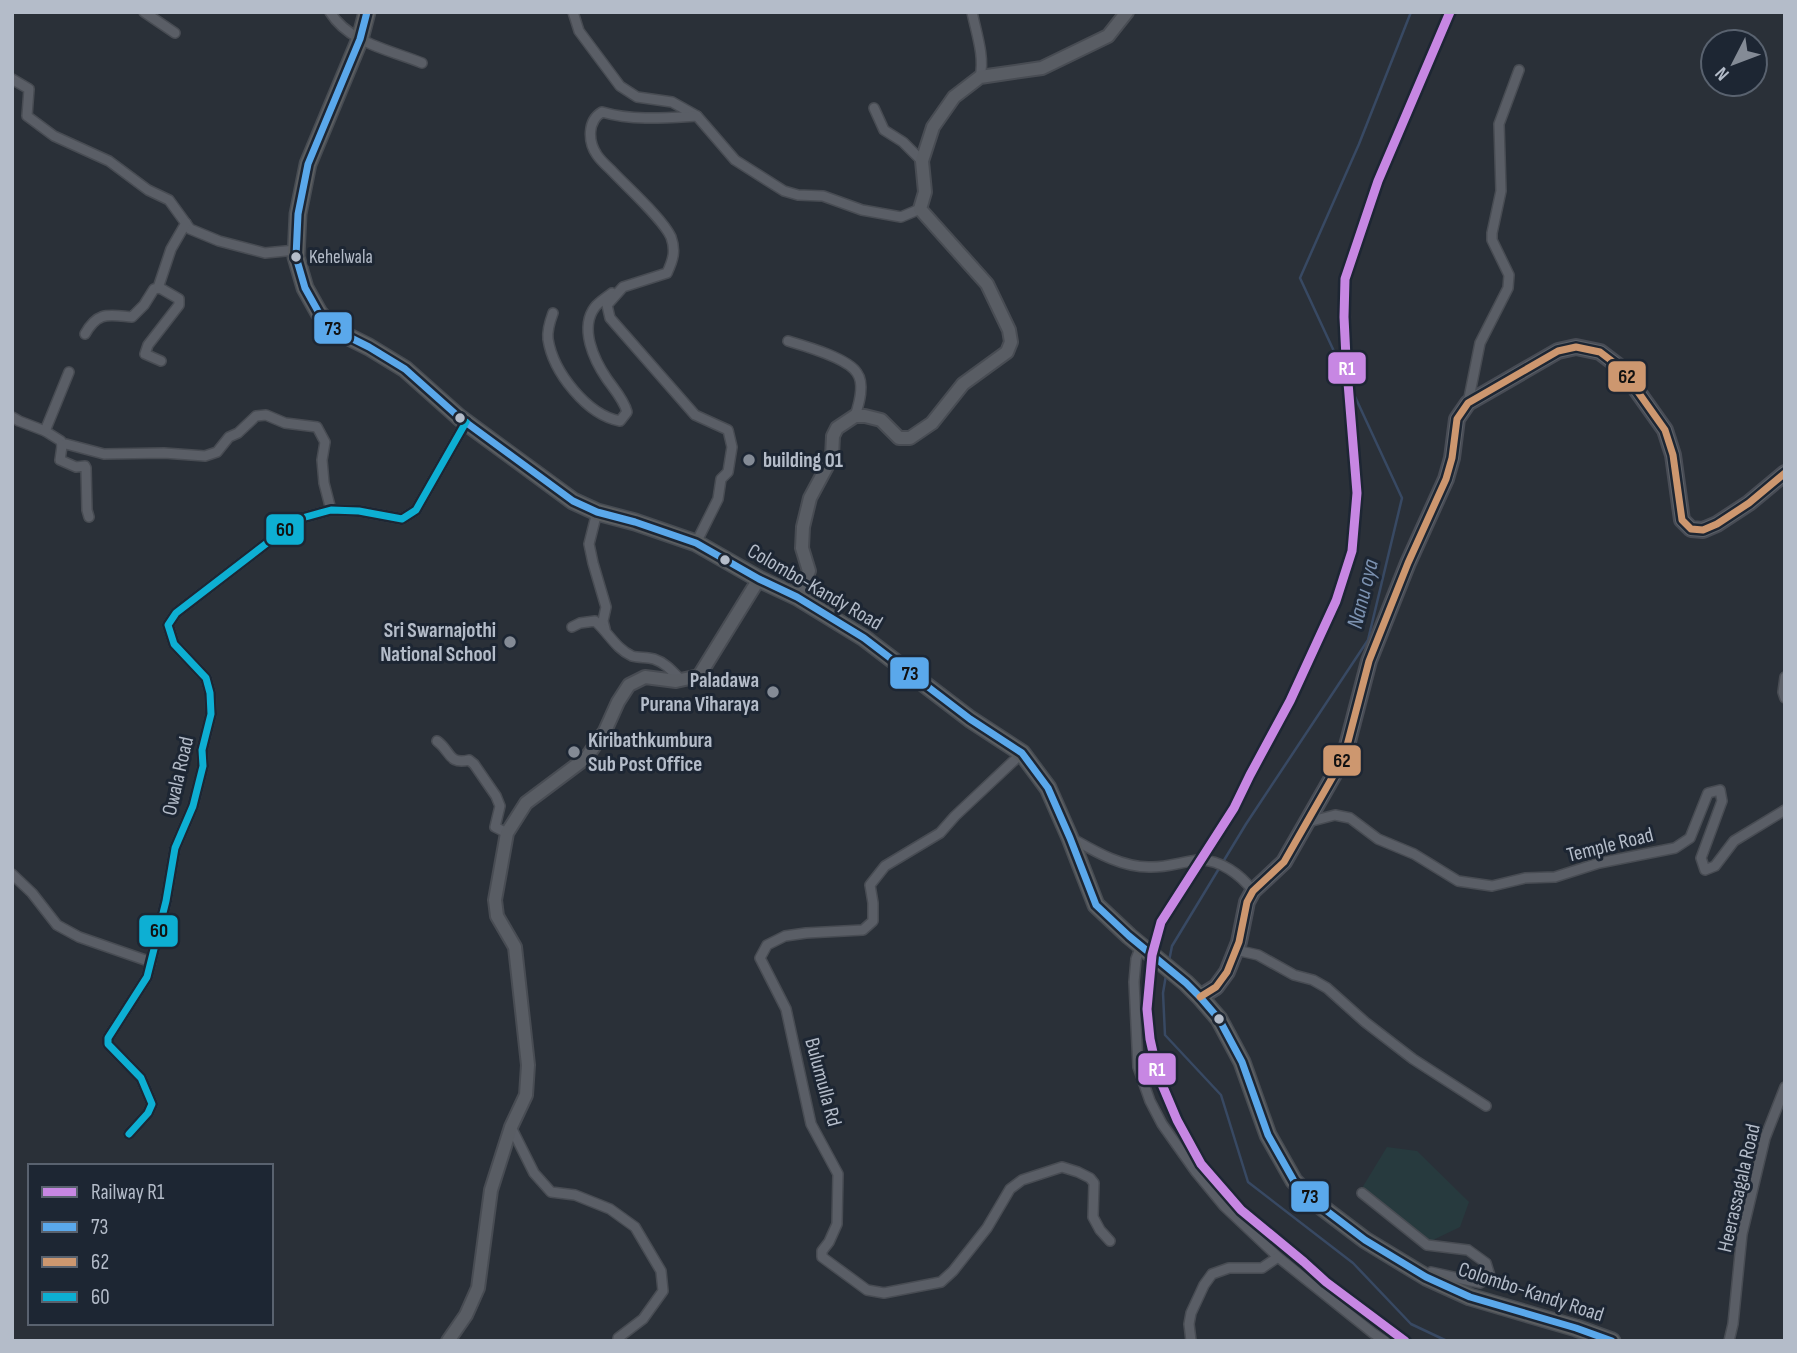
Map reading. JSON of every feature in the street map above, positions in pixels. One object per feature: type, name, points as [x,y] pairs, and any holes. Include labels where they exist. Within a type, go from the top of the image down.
[{"type":"highway","name":"Colombo-Kandy Road","points":[[367,12],[360,39],[308,164],[298,214],[296,250],[305,288],[319,313],[334,330],[405,369],[466,422],[573,501],[597,512],[696,543],[797,597],[864,638],[970,719],[1022,753],[1048,788],[1096,905],[1119,928],[1186,983],[1219,1019],[1242,1062],[1268,1135],[1294,1181],[1315,1202],[1344,1225],[1426,1277],[1469,1297],[1612,1341]]},
{"type":"main road","points":[[797,597],[809,572],[802,548],[803,527],[810,498],[832,457],[833,436],[837,428],[855,416],[865,416],[881,420],[899,438],[910,438],[932,423],[963,384],[1007,352],[1011,342],[1009,330],[987,284],[920,209],[925,192],[922,161],[933,127],[954,97],[980,77],[1042,68],[1108,36],[1127,12]]},
{"type":"main road","points":[[1200,997],[1220,982],[1227,972],[1236,950],[1247,902],[1253,891],[1284,862],[1344,757],[1369,661],[1408,563],[1446,479],[1452,458],[1457,419],[1468,403],[1558,351],[1576,347],[1600,352],[1621,369],[1665,430],[1673,455],[1682,520],[1691,529],[1703,530],[1717,524],[1749,503],[1785,473]]},
{"type":"main road","points":[[448,1341],[466,1315],[478,1287],[491,1190],[511,1127],[526,1095],[528,1065],[515,947],[497,916],[495,900],[508,834],[526,803],[586,758],[605,732],[629,685],[645,677],[674,680],[699,676],[759,579]]},
{"type":"street","points":[[144,12],[175,33]]},
{"type":"street","points":[[330,12],[346,32],[422,63]]},
{"type":"street","points":[[573,12],[579,31],[620,86],[637,97],[672,102],[697,116],[735,160],[784,191],[798,195],[823,196],[862,210],[901,217],[920,209]]},
{"type":"street","points":[[972,12],[979,40],[980,77]]},
{"type":"street","points":[[1468,403],[1480,343],[1508,288],[1509,275],[1492,240],[1492,233],[1501,191],[1499,124],[1519,70]]},
{"type":"street","points":[[12,79],[29,89],[27,116],[54,136],[109,160],[148,190],[169,200],[191,229],[219,241],[265,253],[296,250]]},
{"type":"street","points":[[874,108],[884,130],[903,142],[922,161]]},
{"type":"street","points":[[553,313],[548,339],[559,371],[592,407],[612,419],[621,421],[627,412],[625,404],[599,368],[591,349],[588,327],[594,307],[623,287],[667,274],[675,256],[670,236],[659,220],[597,155],[590,138],[591,125],[602,112],[618,117],[697,116]]},
{"type":"street","points":[[160,288],[171,249],[186,223]]},
{"type":"street","points":[[623,287],[607,305],[610,318],[695,415],[728,430],[732,447],[728,472],[721,479],[718,499],[696,543]]},
{"type":"street","points":[[85,334],[91,322],[98,317],[132,317],[144,305],[153,289],[160,288],[179,299],[179,305],[148,345],[145,354],[162,361]]},
{"type":"street","points":[[788,341],[820,351],[857,372],[861,382],[855,416]]},
{"type":"street","points":[[46,431],[69,372]]},
{"type":"street","points":[[62,446],[66,444],[104,454],[164,453],[205,456],[217,452],[229,437],[238,433],[256,416],[266,415],[285,423],[317,427],[325,442],[322,460],[324,483],[331,510]]},
{"type":"street","points":[[12,417],[61,440],[60,460],[76,467],[85,466],[88,519]]},
{"type":"street","name":"Owala Road","points":[[129,1134],[148,1113],[152,1104],[141,1078],[108,1044],[108,1038],[147,976],[166,901],[175,848],[193,806],[203,766],[202,750],[211,714],[206,678],[174,644],[168,625],[176,613],[302,518],[331,510],[359,511],[402,519],[416,510],[466,422]]},
{"type":"street","points":[[597,512],[589,544],[606,607],[604,625]]},
{"type":"street","points":[[572,627],[595,621],[604,625],[615,644],[632,656],[654,659],[670,668],[674,680]]},
{"type":"street","points":[[1785,677],[1785,698]]},
{"type":"street","points":[[437,741],[452,759],[460,762],[469,760],[474,764],[496,796],[499,806],[495,827],[508,834]]},
{"type":"street","name":"Bulumulla Rd","points":[[1022,753],[940,833],[885,866],[870,885],[873,921],[863,930],[785,936],[767,945],[760,958],[786,1009],[811,1124],[838,1174],[837,1224],[822,1251],[822,1257],[867,1290],[876,1292],[884,1293],[941,1282],[953,1272],[987,1228],[1010,1189],[1023,1180],[1062,1167],[1078,1172],[1094,1183],[1094,1217],[1100,1230],[1110,1241]]},
{"type":"street","name":"Temple Road","points":[[1308,822],[1335,815],[1350,818],[1378,839],[1414,854],[1458,881],[1492,886],[1525,877],[1555,877],[1599,863],[1675,848],[1690,838],[1708,793],[1720,790],[1722,801],[1701,858],[1705,870],[1715,866],[1734,841],[1785,810]]},
{"type":"street","points":[[1070,838],[1110,859],[1147,867],[1200,860],[1217,863],[1244,879],[1253,891]]},
{"type":"street","points":[[12,874],[32,893],[57,925],[79,937],[151,962]]},
{"type":"street","points":[[1141,946],[1136,959],[1134,982],[1138,1067],[1150,1101],[1162,1124],[1224,1206],[1278,1257],[1385,1341]]},
{"type":"street","points":[[1236,950],[1258,955],[1294,975],[1313,979],[1413,1059],[1486,1106]]},
{"type":"street","name":"Heerassagala Road","points":[[1729,1341],[1742,1234],[1765,1138],[1785,1087]]},
{"type":"street","points":[[511,1127],[534,1172],[551,1192],[575,1195],[610,1209],[635,1227],[661,1271],[663,1290],[643,1319],[618,1338],[618,1341]]},
{"type":"street","points":[[1362,1193],[1427,1245],[1468,1250],[1486,1263],[1490,1276],[1480,1283],[1433,1274],[1381,1250]]},
{"type":"street","points":[[1191,1341],[1191,1313],[1212,1274],[1229,1268],[1262,1268],[1278,1257]]},
{"type":"green space","points":[[1387,1147],[1417,1151],[1469,1202],[1460,1227],[1429,1242],[1362,1188]]},
{"type":"waterway","name":"Nanu oya","points":[[1169,961],[1172,946],[1246,824],[1368,640],[1402,498],[1300,278],[1359,144],[1411,12]]},
{"type":"waterway","name":"Nanu oya","points":[[1166,975],[1163,993],[1165,1035],[1221,1095],[1248,1182],[1353,1263],[1411,1324],[1447,1341]]},
{"type":"rail line","name":"R1","points":[[1405,1341],[1326,1282],[1241,1210],[1201,1164],[1177,1120],[1158,1075],[1147,1009],[1152,955],[1161,922],[1234,808],[1290,701],[1336,601],[1352,551],[1357,493],[1346,358],[1345,279],[1378,181],[1450,12]]},
{"type":"transit line","name":"73","points":[[367,12],[360,39],[308,164],[298,214],[296,257],[305,288],[319,313],[335,330],[405,369],[460,418],[573,501],[597,512],[696,543],[797,597],[864,638],[970,719],[1022,753],[1048,788],[1096,905],[1186,983],[1219,1019],[1242,1062],[1268,1135],[1294,1181],[1315,1202],[1365,1240],[1426,1277],[1470,1297],[1612,1341]]},
{"type":"transit line","name":"62","points":[[1200,997],[1216,987],[1227,972],[1239,942],[1247,902],[1253,891],[1284,862],[1344,757],[1369,661],[1408,563],[1446,479],[1452,458],[1457,419],[1468,403],[1558,351],[1576,347],[1600,352],[1621,368],[1665,430],[1673,455],[1682,520],[1691,529],[1703,530],[1717,524],[1749,503],[1785,473]]},
{"type":"transit line","name":"60","points":[[129,1134],[148,1113],[152,1104],[141,1078],[108,1044],[108,1038],[147,977],[166,901],[175,848],[193,806],[203,766],[202,750],[211,714],[206,678],[174,644],[168,625],[176,613],[302,518],[331,510],[359,511],[402,519],[416,510],[466,422]]},
{"type":"place","name":"Kehelwala","points":[[296,257]]},
{"type":"place","name":"building 01","points":[[749,460]]},
{"type":"place","name":"Sri Swarnajothi National School","points":[[510,642]]},
{"type":"place","name":"Paladawa Purana Viharaya","points":[[773,692]]},
{"type":"place","name":"Kiribathkumbura Sub Post Office","points":[[574,752]]}]
